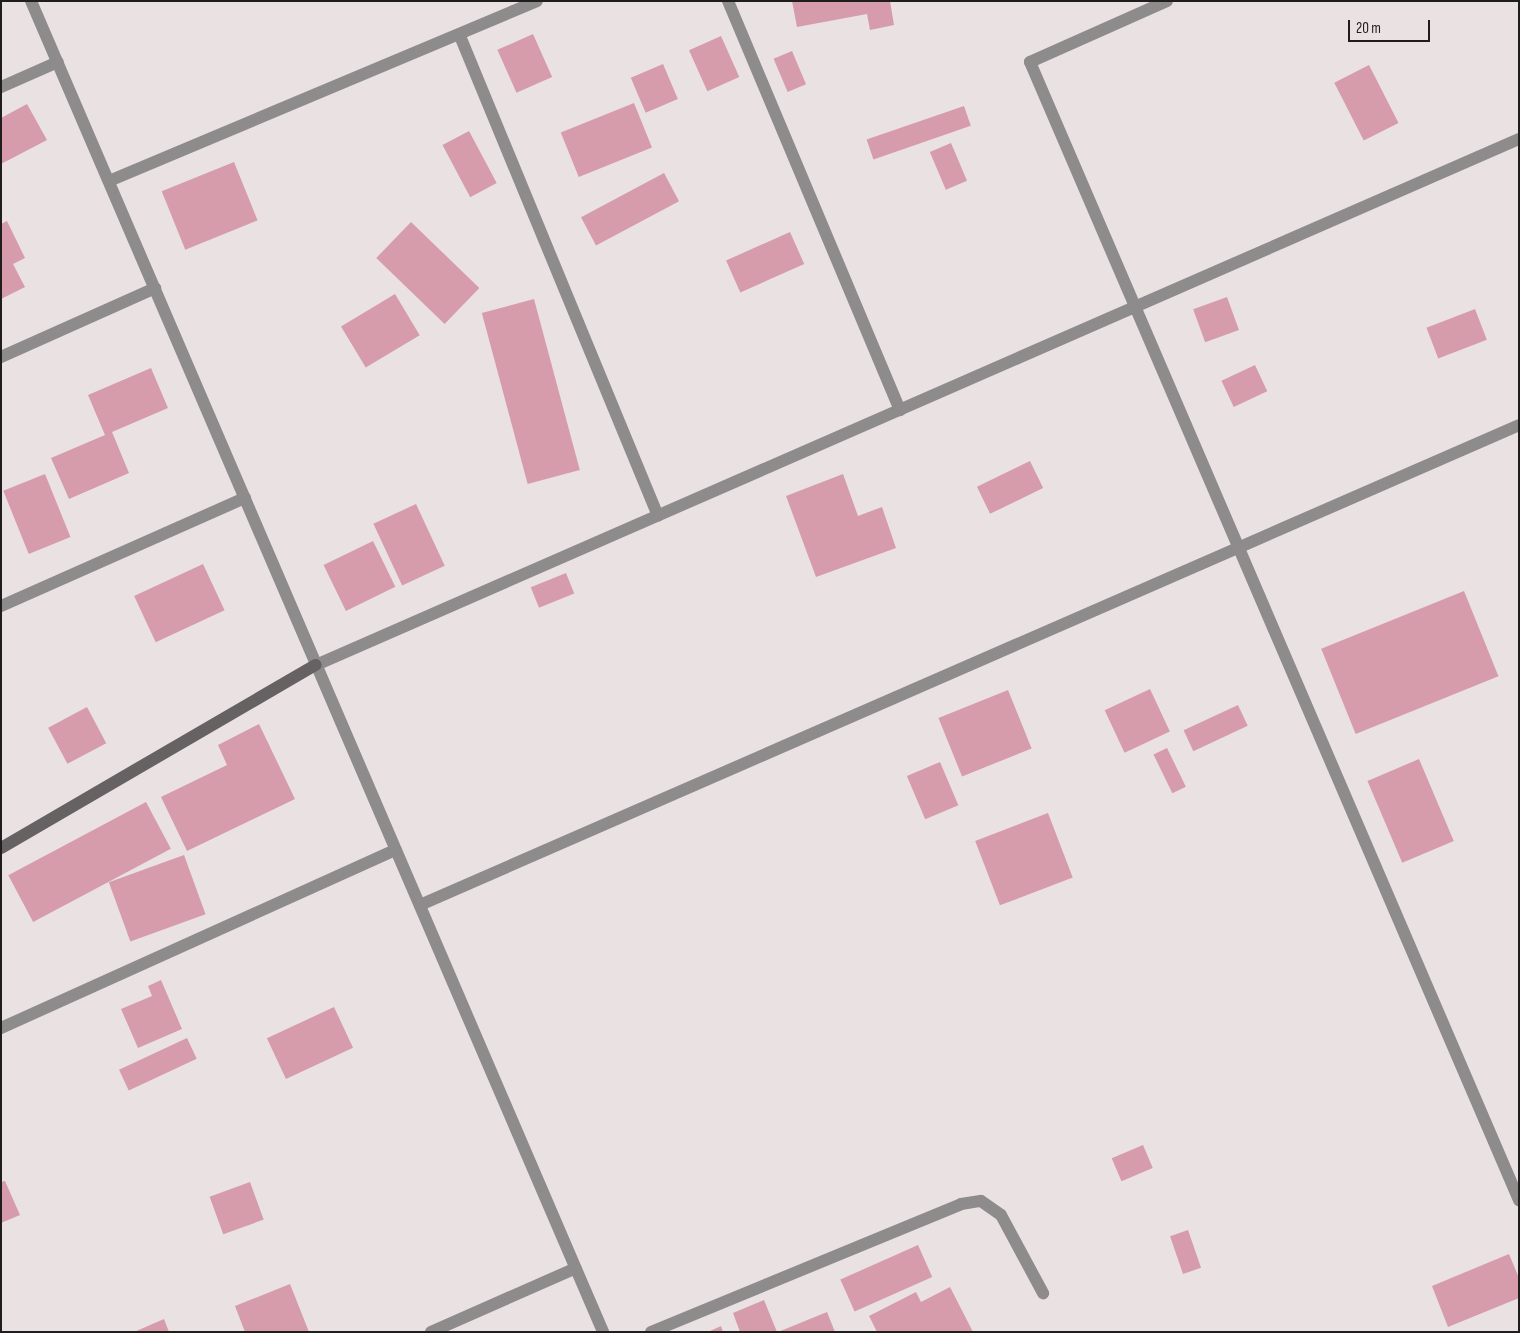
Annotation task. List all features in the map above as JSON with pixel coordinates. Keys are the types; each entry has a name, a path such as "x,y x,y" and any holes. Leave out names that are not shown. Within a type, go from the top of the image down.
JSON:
{"street":[{"path":"31,1 603,1332"},
{"path":"109,181 460,36 537,1"},
{"path":"728,1 900,410"},
{"path":"1167,1 1030,62 1132,308 1519,1200"},
{"path":"460,36 658,516"},
{"path":"1,87 58,62"},
{"path":"1,848 316,665 1519,139"},
{"path":"1,357 155,288"},
{"path":"420,905 1519,425"},
{"path":"1,606 245,498"},
{"path":"1,1028 396,850"},
{"path":"652,1332 961,1204 981,1201 1001,1215 1043,1293"},
{"path":"431,1332 576,1268"}],"building":[{"path":"792,1 890,1 894,25 870,30 867,14 797,27"},
{"path":"533,34 552,77 516,93 497,50"},
{"path":"721,36 739,77 707,91 689,50"},
{"path":"792,51 806,84 788,92 774,59"},
{"path":"663,64 678,99 646,113 631,78"},
{"path":"1369,65 1399,123 1364,141 1334,83"},
{"path":"634,103 652,148 579,177 561,133"},
{"path":"27,104 47,140 1,164 1,118"},
{"path":"964,106 971,126 873,159 867,140"},
{"path":"469,131 497,183 470,197 443,145"},
{"path":"951,143 967,181 946,190 930,152"},
{"path":"234,162 258,220 185,250 162,191"},
{"path":"664,173 679,201 596,245 581,217"},
{"path":"7,221 25,258 13,264 25,287 1,299 1,224"},
{"path":"411,222 479,288 445,324 376,258"},
{"path":"790,232 804,264 740,292 726,260"},
{"path":"395,294 420,335 366,368 341,326"},
{"path":"1227,297 1239,330 1205,342 1193,309"},
{"path":"534,299 580,470 528,484 482,313"},
{"path":"1475,309 1487,340 1438,358 1426,328"},
{"path":"1255,365 1267,391 1234,407 1221,381"},
{"path":"151,368 168,408 112,432 129,473 69,499 51,458 105,435 88,395"},
{"path":"1030,461 1043,488 990,514 977,487"},
{"path":"45,474 70,537 29,554 3,491"},
{"path":"843,474 858,516 882,507 896,548 816,577 786,496"},
{"path":"416,504 445,566 402,585 373,524"},
{"path":"373,541 395,587 346,611 324,565"},
{"path":"203,564 225,610 156,642 134,596"},
{"path":"566,573 574,593 539,608 531,587"},
{"path":"1464,591 1498,676 1356,734 1321,649"},
{"path":"1150,689 1170,732 1125,753 1105,710"},
{"path":"1008,690 1032,748 962,777 938,718"},
{"path":"1238,705 1248,726 1193,751 1184,730"},
{"path":"87,707 106,743 67,764 48,728"},
{"path":"259,724 295,799 187,851 161,797 227,765 218,745"},
{"path":"1167,748 1186,787 1172,793 1154,755"},
{"path":"1419,759 1454,841 1402,863 1367,781"},
{"path":"940,762 958,805 925,819 907,776"},
{"path":"146,802 171,849 33,922 8,875"},
{"path":"1048,813 1073,877 1000,905 975,841"},
{"path":"184,855 206,914 130,942 109,882"},
{"path":"161,980 182,1029 138,1048 121,1009 152,996 148,986"},
{"path":"334,1007 353,1048 286,1079 267,1038"},
{"path":"187,1038 197,1059 129,1091 119,1070"},
{"path":"1143,1145 1153,1168 1121,1181 1112,1158"},
{"path":"5,1181 20,1215 1,1223 1,1182"},
{"path":"250,1182 264,1220 223,1234 210,1197"},
{"path":"1188,1230 1201,1268 1183,1274 1170,1236"},
{"path":"918,1245 932,1277 855,1312 840,1280"},
{"path":"1509,1254 1519,1278 1519,1298 1448,1327 1432,1286"},
{"path":"290,1284 309,1332 245,1332 235,1306"},
{"path":"950,1287 973,1332 877,1332 869,1316 916,1292 921,1302"},
{"path":"764,1300 777,1332 740,1332 733,1313"},
{"path":"827,1312 835,1332 778,1332"},
{"path":"164,1319 169,1332 134,1332"},
{"path":"721,1326 723,1332 708,1332"}]}
